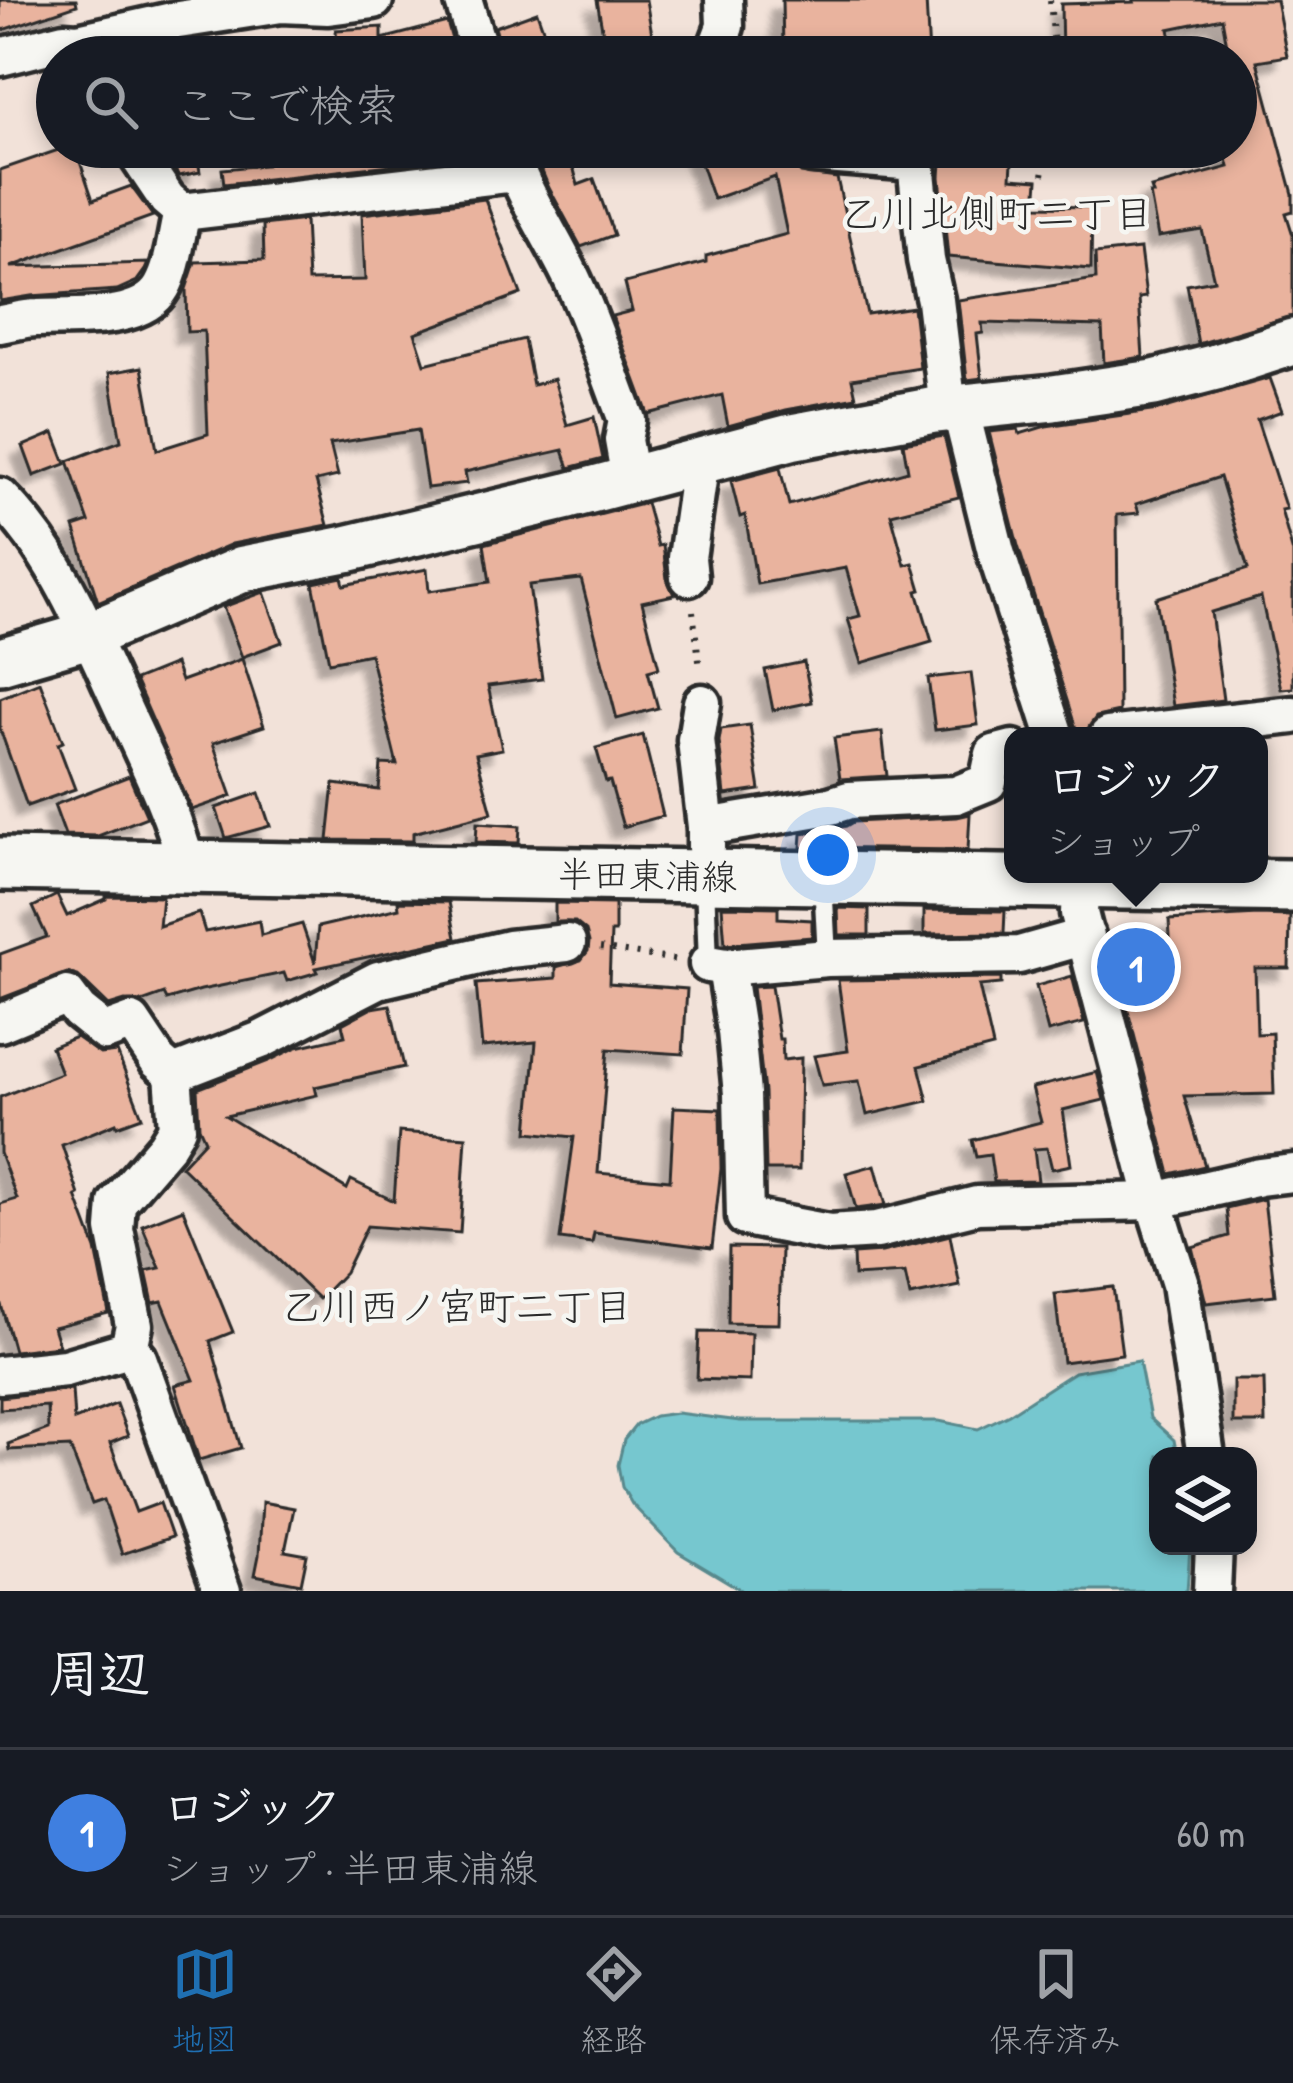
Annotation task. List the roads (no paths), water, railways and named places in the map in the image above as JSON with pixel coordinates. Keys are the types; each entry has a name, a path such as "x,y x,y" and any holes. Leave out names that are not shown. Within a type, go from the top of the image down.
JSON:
{"main road":[{"name":"半田東浦線","path":"0,864 188,866 706,852 823,880 1004,879"},
{"name":"半田東浦線","path":"1202,883 1293,886"}],"street":[{"path":"105,36 281,4 328,6 374,0"},
{"path":"721,36 724,0"},
{"path":"466,1 476,36"},
{"path":"0,57 36,53"},
{"path":"146,168 182,212 461,168"},
{"path":"516,168 576,287 627,420 623,440 630,479"},
{"path":"917,168 946,392 964,424 996,552 1052,727"},
{"path":"0,324 134,310 152,299 163,286 182,212"},
{"path":"0,661 89,635 243,569 346,549 791,437 1154,383 1293,343"},
{"path":"689,578 687,558 701,459"},
{"path":"0,497 53,566 89,635 176,822 188,866"},
{"path":"702,703 695,740 706,852 849,800 956,795 988,782 994,754 1004,751"},
{"path":"1187,727 1293,715"},
{"path":"1081,883 1079,913 1180,1284 1205,1447"},
{"path":"1086,936 1019,955 827,958 717,966 742,1094 745,1217 829,1233 877,1230 977,1204 1154,1201 1293,1173"},
{"path":"172,1074 261,1040 378,980 509,949 566,943"},
{"path":"0,1023 67,994 105,1032 132,1022 172,1074 176,1128 118,1203 115,1229 134,1324 129,1349"},
{"path":"0,1375 65,1368 129,1349"},
{"path":"129,1349 138,1358 222,1591"},
{"path":"1212,1591 1214,1555"}],"lane":[{"path":"706,852 717,966"},
{"path":"823,880 827,958"}],"water":[{"path":"1139,1361 1150,1418 1174,1440 1175,1447 1149,1447 1149,1555 1189,1555 1187,1591 743,1591 678,1552 622,1487 618,1465 624,1440 636,1425 655,1416 939,1421 978,1429 1074,1372"}],"place":[{"name":"ロジック","path":"1136,967"}],"district":[{"name":"乙川北側町二丁目","path":"997,213"},
{"name":"乙川西ノ宮町二丁目","path":"457,1306"}]}
